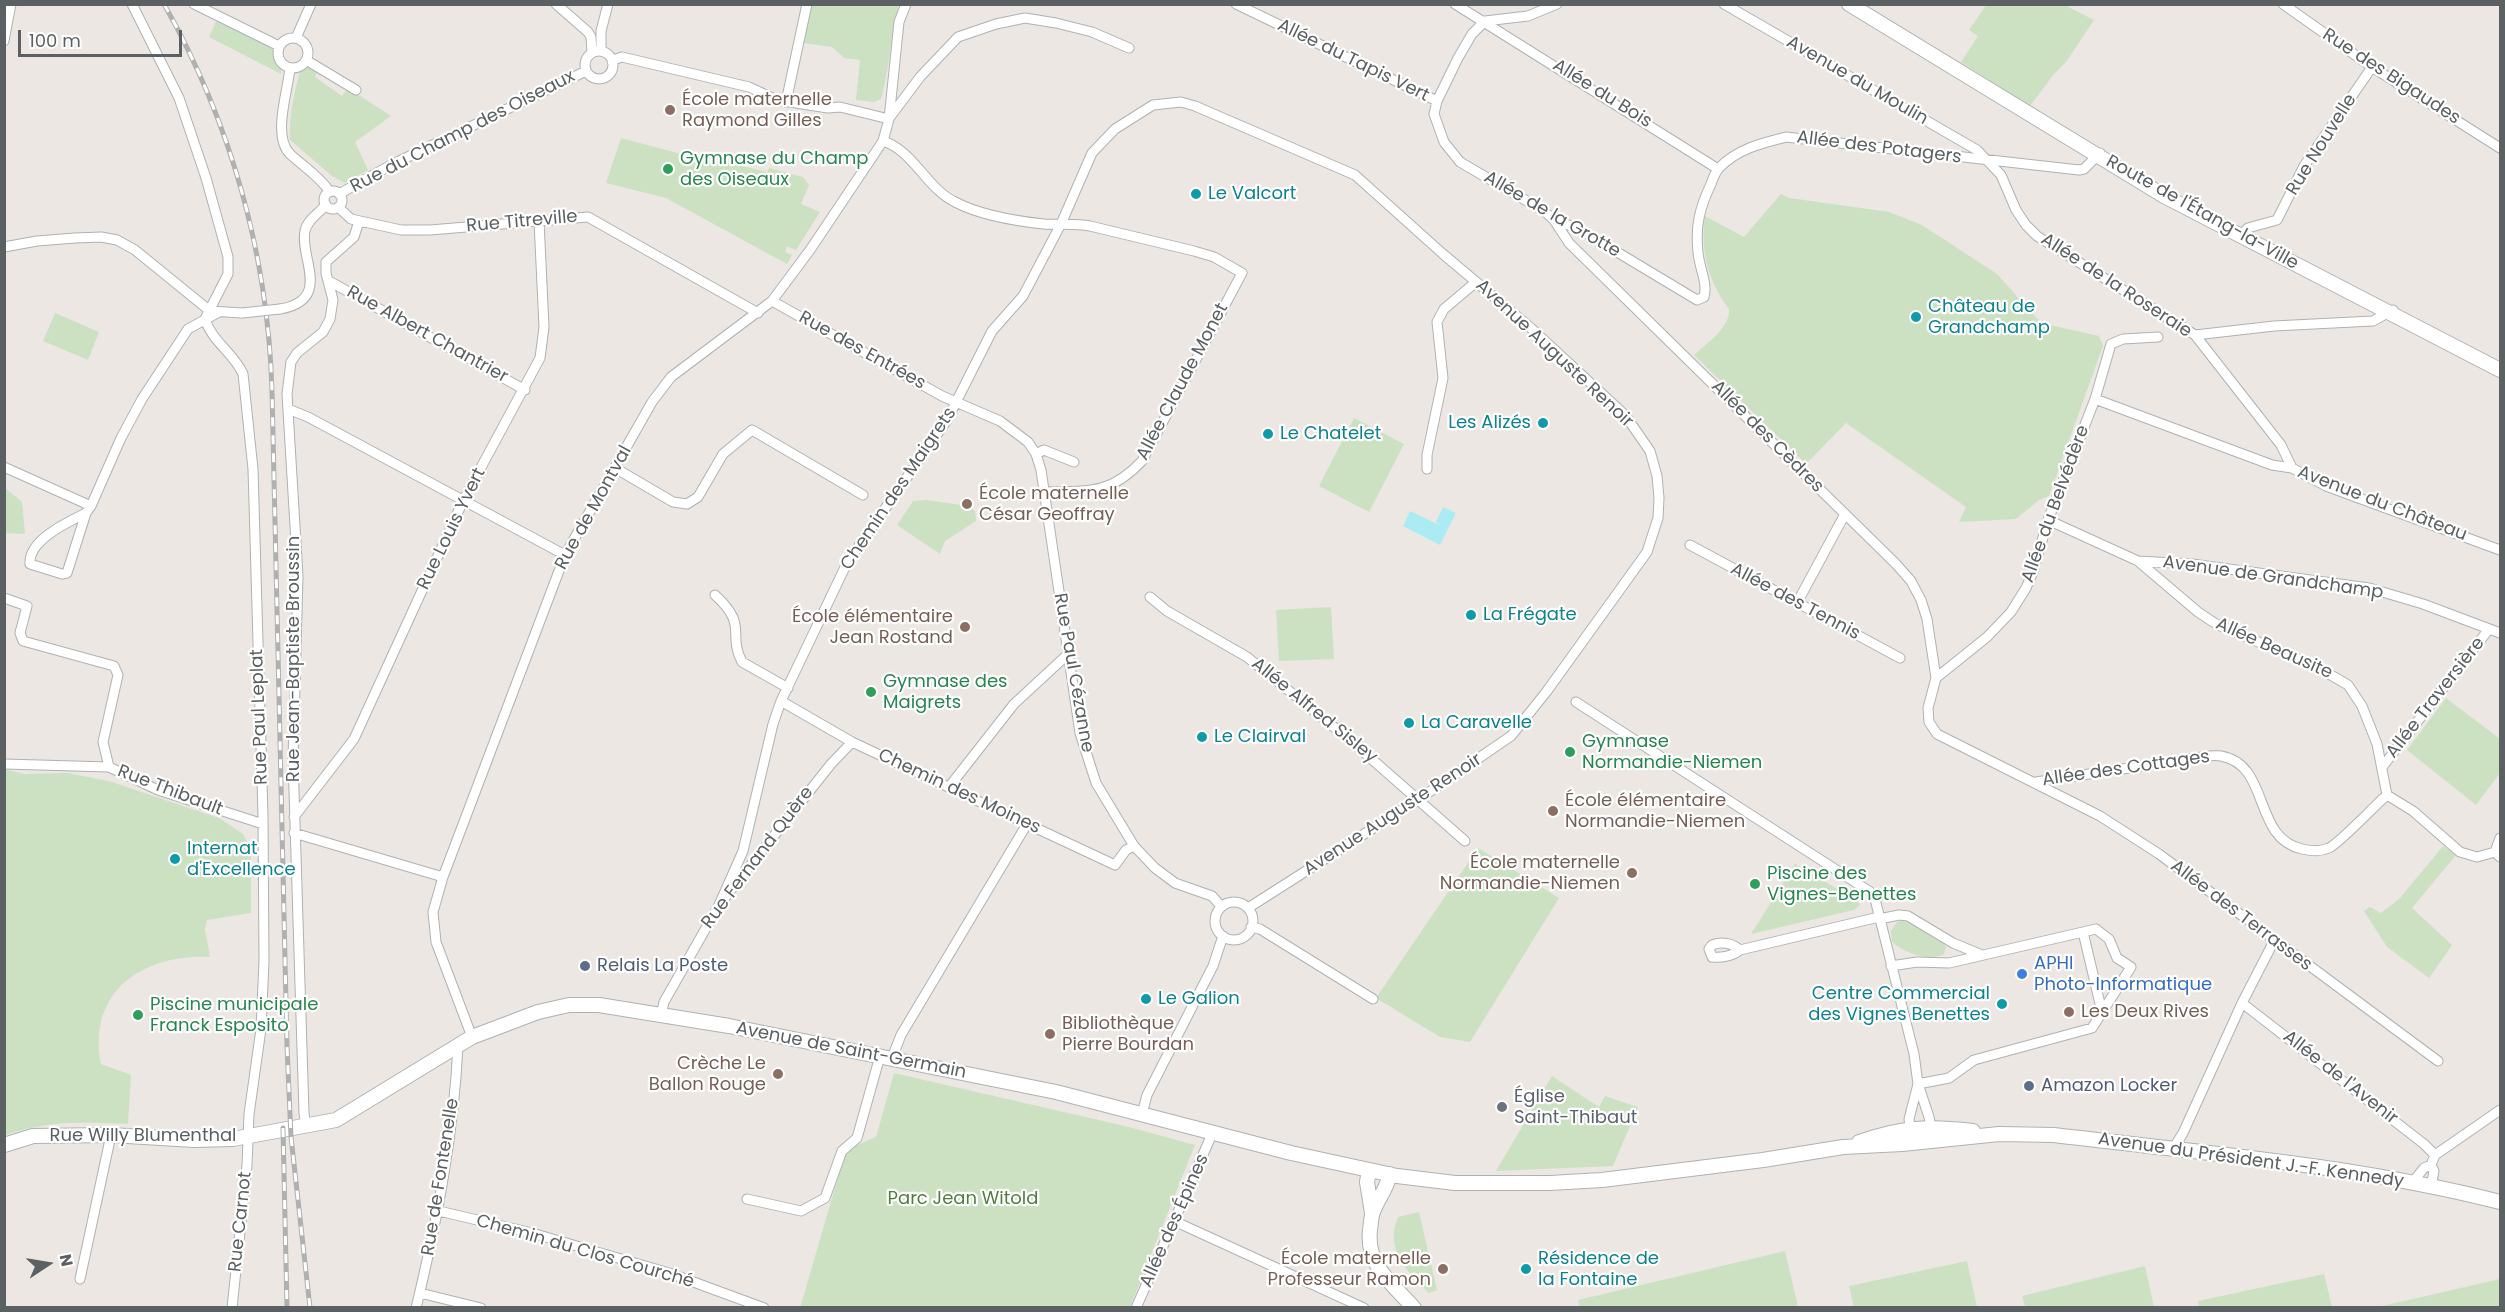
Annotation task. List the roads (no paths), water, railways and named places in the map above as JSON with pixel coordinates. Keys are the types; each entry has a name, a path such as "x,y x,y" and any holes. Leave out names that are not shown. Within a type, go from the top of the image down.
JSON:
{"main road":[{"name":"Route de l'Étang-la-Ville","path":"1849,4 2100,153"},
{"name":"Route de l'Étang-la-Ville","path":"1865,4 2164,196 2500,364"},
{"name":"Route de l'Étang-la-Ville","path":"2392,311 2500,370"},
{"name":"Avenue de Saint-Germain","path":"306,1127 336,1120 472,1037 538,1012 569,1005 599,1005 886,1057 1056,1092 1212,1134 1416,1179"},
{"name":"Rue Willy Blumenthal","path":"4,1145 33,1136 111,1135 194,1140 247,1137 306,1127"},
{"name":"Avenue du Président J.-F. Kennedy","path":"1843,1147 1886,1133 1909,1129 1931,1128 1999,1134 2054,1135 2330,1169 2416,1183 2500,1202"},
{"name":"Avenue du Président J.-F. Kennedy","path":"1416,1179 1479,1185 1602,1179 1753,1161 1843,1147 1999,1134"},
{"path":"1369,1170 1367,1182 1372,1213 1370,1248 1374,1262 1383,1276 1413,1308"},
{"path":"1372,1213 1387,1186 1390,1174"}],"street":[{"path":"4,41 11,4"},
{"path":"132,4 179,98 206,178 228,257 228,274 211,314"},
{"path":"194,4 279,46"},
{"path":"296,38 311,4"},
{"path":"556,4 588,32 596,51"},
{"path":"596,51 608,53 613,60 611,73 603,78 592,77 586,70 586,59 596,51 608,4"},
{"path":"786,102 807,4"},
{"path":"889,119 899,22 906,4"},
{"name":"Allée du Tapis Vert","path":"1236,4 1437,101"},
{"name":"Allée du Bois","path":"1455,4 1718,169"},
{"path":"1437,101 1472,34 1485,21 1528,16 1557,4"},
{"name":"Avenue du Moulin","path":"1724,4 1977,150 1988,160"},
{"name":"Rue des Bigaudes","path":"2283,4 2372,67 2500,146"},
{"path":"889,119 920,76 958,37 996,24 1025,18 1056,23 1092,32 1129,48"},
{"path":"296,38 306,46 306,60 300,66 290,68 279,59 279,46 286,39 296,38"},
{"path":"613,60 622,57 749,87 786,102 828,108 840,107 889,119"},
{"path":"306,60 356,90"},
{"name":"Rue Nouvelle","path":"2241,234 2248,228 2277,220 2304,166 2372,67"},
{"path":"290,68 281,126 282,141 288,152 319,177 341,202 333,209 326,206"},
{"name":"Rue du Champ des Oiseaux","path":"335,193 586,70"},
{"name":"Allée de la Grotte","path":"1437,101 1434,114 1438,129 1451,153 1460,162 1544,211 1554,220 1577,228 1697,300 1704,297 1707,288 1699,262 1696,235 1700,209 1718,169"},
{"name":"Avenue Auguste Renoir","path":"1061,224 1092,153 1102,140 1153,105 1181,102 1195,106 1355,175 1582,375 1633,425 1650,451 1657,476 1658,518 1647,552 1510,736 1419,799 1248,908"},
{"name":"Rue de Montval","path":"472,1037 436,942 433,912 443,877 565,555 652,402 671,377 772,301 810,250 883,141 889,119"},
{"name":"Allée des Potagers","path":"1718,169 1758,144 1786,137 2079,170 2084,169 2100,153"},
{"path":"883,141 890,143 908,157 940,193 955,202 996,216 1061,224"},
{"name":"Allée de la Roseraie","path":"1988,160 2001,175 2006,190 2026,225 2037,236 2195,334 2281,446 2292,468"},
{"path":"326,206 325,198 335,193"},
{"path":"88,509 57,526 39,544 30,558 30,564 62,574 67,573 88,509 137,406 188,329 211,314 280,309 296,303 308,289 311,275 304,238 305,229 310,220 326,206"},
{"name":"Rue Titreville","path":"338,207 346,216 359,221 384,228 410,230 588,217 758,313"},
{"name":"Rue Louis Yvert","path":"294,817 354,739 464,499 525,390 540,358 544,330 539,220"},
{"name":"Allée des Cèdres","path":"1554,220 1569,243 1896,564 1922,600 1936,678"},
{"name":"Rue Jean-Baptiste Broussin","path":"306,1127 292,759 298,576 288,409 291,362 297,353 323,332 330,319 333,300 325,267 326,262 354,237 359,221"},
{"name":"Allée Claude Monet","path":"1044,492 1093,490 1113,486 1129,475 1142,461 1242,273 1214,257 1194,251 1090,226 1061,224"},
{"name":"Chemin des Maigrets","path":"719,905 742,851 773,724 781,701 847,563 904,484 957,403 992,331 1023,296 1061,224"},
{"path":"4,247 75,238 101,237 117,240 135,250 211,314"},
{"name":"Rue Albert Chantrier","path":"328,281 525,390"},
{"path":"1427,469 1427,455 1443,378 1437,322 1444,309 1476,282"},
{"name":"Rue des Entrées","path":"772,301 957,403 1000,421 1016,432 1036,454"},
{"path":"2195,334 2274,326 2373,321 2392,311"},
{"name":"Rue Paul Leplat","path":"211,314 211,336 240,367 247,392 253,469 264,915 261,1029 247,1137"},
{"name":"Allée du Belvédère","path":"1936,678 1987,637 2011,612 2033,572 2048,520 2095,399 2111,344 2116,340 2158,337"},
{"name":"Avenue du Château","path":"2095,399 2272,465 2292,468 2326,486 2500,550"},
{"path":"288,409 308,417 464,499 565,555"},
{"path":"615,468 673,502 687,504 698,497 723,454 752,430 863,495"},
{"path":"1036,454 1044,450 1074,462"},
{"name":"Rue Paul Cézanne","path":"1036,454 1044,492 1067,655 1086,757 1107,805 1134,846 1155,868 1175,883 1212,896 1221,906"},
{"path":"4,468 88,509"},
{"path":"1797,603 1845,514"},
{"name":"Avenue de Grandchamp","path":"2048,520 2138,561 2192,564 2369,588 2423,604 2500,633"},
{"name":"Allée des Tennis","path":"1690,545 1900,658"},
{"name":"Allée Beausite","path":"2138,561 2198,612 2216,624 2317,667 2336,676 2348,686 2362,706 2377,744 2387,795"},
{"path":"715,595 734,616 739,656 742,662 788,688"},
{"name":"Allée Alfred Sisley","path":"1150,597 1167,611 1247,657 1419,799 1465,841"},
{"path":"4,598 27,606 20,633 23,641 118,669 103,742 109,768"},
{"name":"Allée Traversière","path":"2383,766 2489,629"},
{"path":"949,787 1014,704 1067,655"},
{"name":"Allée des Cottages","path":"1936,678 1928,708 1929,722 1937,734 2036,782 2221,756 2235,762 2247,772 2257,787 2272,829 2282,840 2298,848 2317,852 2331,847 2387,795"},
{"name":"Chemin des Moines","path":"781,701 852,742 1116,865 1126,850 1134,846"},
{"path":"1576,702 1869,891 1875,899 1914,1054 1918,1084 1931,1128 1927,1137 1920,1142 1914,1139 1909,1129 1918,1084"},
{"name":"Rue Fernand Quère","path":"661,1015 664,1002 719,905 831,764 852,742"},
{"name":"Rue Thibault","path":"4,764 109,768 158,790 263,824"},
{"name":"Allée des Terrasses","path":"2036,782 2100,816 2159,854 2438,1061"},
{"path":"2387,795 2413,811 2460,852 2477,857 2498,854 2500,838"},
{"path":"747,1199 801,1211 825,1198 842,1150 857,1138 886,1057 1027,824"},
{"path":"294,833 443,877"},
{"path":"1235,902 1248,908 1252,917 1251,927 1239,939 1228,939 1223,936 1215,922 1221,906 1235,902"},
{"path":"1740,950 1899,915 1908,916 1953,943 1982,955"},
{"path":"1251,927 1260,929 1373,999"},
{"path":"1891,966 1917,962 1949,963 2096,929 2109,939 2117,957 2131,967 2092,1028 2070,1036 1974,1060 1949,1078 1918,1084"},
{"path":"2083,932 2102,1008 2105,1011"},
{"path":"1142,1114 1147,1095 1213,966 1223,936"},
{"path":"2173,1149 2274,941"},
{"path":"1949,963 1956,951 1953,943"},
{"name":"Allée de l'Avenir","path":"2242,1003 2424,1144 2435,1155"},
{"name":"Rue de Fontenelle","path":"416,1308 439,1211 457,1078 458,1045"},
{"path":"2431,1187 2434,1171 2431,1166 2435,1155 2446,1150 2500,1110"},
{"name":"Allée des Épines","path":"1136,1308 1212,1134"},
{"path":"80,1279 111,1135"},
{"name":"Rue Carnot","path":"232,1308 247,1165 247,1137"},
{"path":"2416,1183 2416,1178 2424,1168 2431,1166"},
{"name":"Chemin du Clos Courché","path":"439,1211 532,1233 669,1273 764,1308"},
{"path":"1174,1221 1364,1308"},
{"path":"420,1293 481,1308"}],"water":[{"path":"1443,507 1456,513 1440,545 1403,526 1410,511 1442,526 1436,522"}],"railway":[{"path":"164,4 188,49 227,143 254,240 269,340 287,1046 291,1137 310,1308"},
{"path":"283,1128 287,1308"}],"place":[{"name":"École maternelle Raymond Gilles","path":"670,110"},
{"name":"Gymnase du Champ des Oiseaux","path":"668,169"},
{"name":"Le Valcort","path":"1196,194"},
{"name":"Château de Grandchamp","path":"1916,317"},
{"name":"Les Alizés","path":"1543,423"},
{"name":"Le Chatelet","path":"1268,434"},
{"name":"École maternelle César Geoffray","path":"967,504"},
{"name":"La Frégate","path":"1471,615"},
{"name":"École élémentaire Jean Rostand","path":"965,627"},
{"name":"Gymnase des Maigrets","path":"871,692"},
{"name":"La Caravelle","path":"1409,723"},
{"name":"Le Clairval","path":"1202,737"},
{"name":"Gymnase Normandie-Niemen","path":"1570,752"},
{"name":"École élémentaire Normandie-Niemen","path":"1553,811"},
{"name":"Internat d'Excellence","path":"175,859"},
{"name":"École maternelle Normandie-Niemen","path":"1632,873"},
{"name":"Piscine des Vignes-Benettes","path":"1755,884"},
{"name":"Relais La Poste","path":"585,966"},
{"name":"APHI Photo-Informatique","path":"2022,974"},
{"name":"Le Galion","path":"1146,999"},
{"name":"Centre Commercial des Vignes Benettes","path":"2002,1004"},
{"name":"Les Deux Rives","path":"2069,1012"},
{"name":"Piscine municipale Franck Esposito","path":"138,1015"},
{"name":"Bibliothèque Pierre Bourdan","path":"1050,1034"},
{"name":"Crèche Le Ballon Rouge","path":"778,1074"},
{"name":"Amazon Locker","path":"2029,1086"},
{"name":"Église Saint-Thibaut","path":"1502,1107"},
{"name":"École maternelle Professeur Ramon","path":"1443,1269"},
{"name":"Résidence de la Fontaine","path":"1526,1269"}],"park label":[{"name":"Parc Jean Witold","path":"963,1199"}]}
